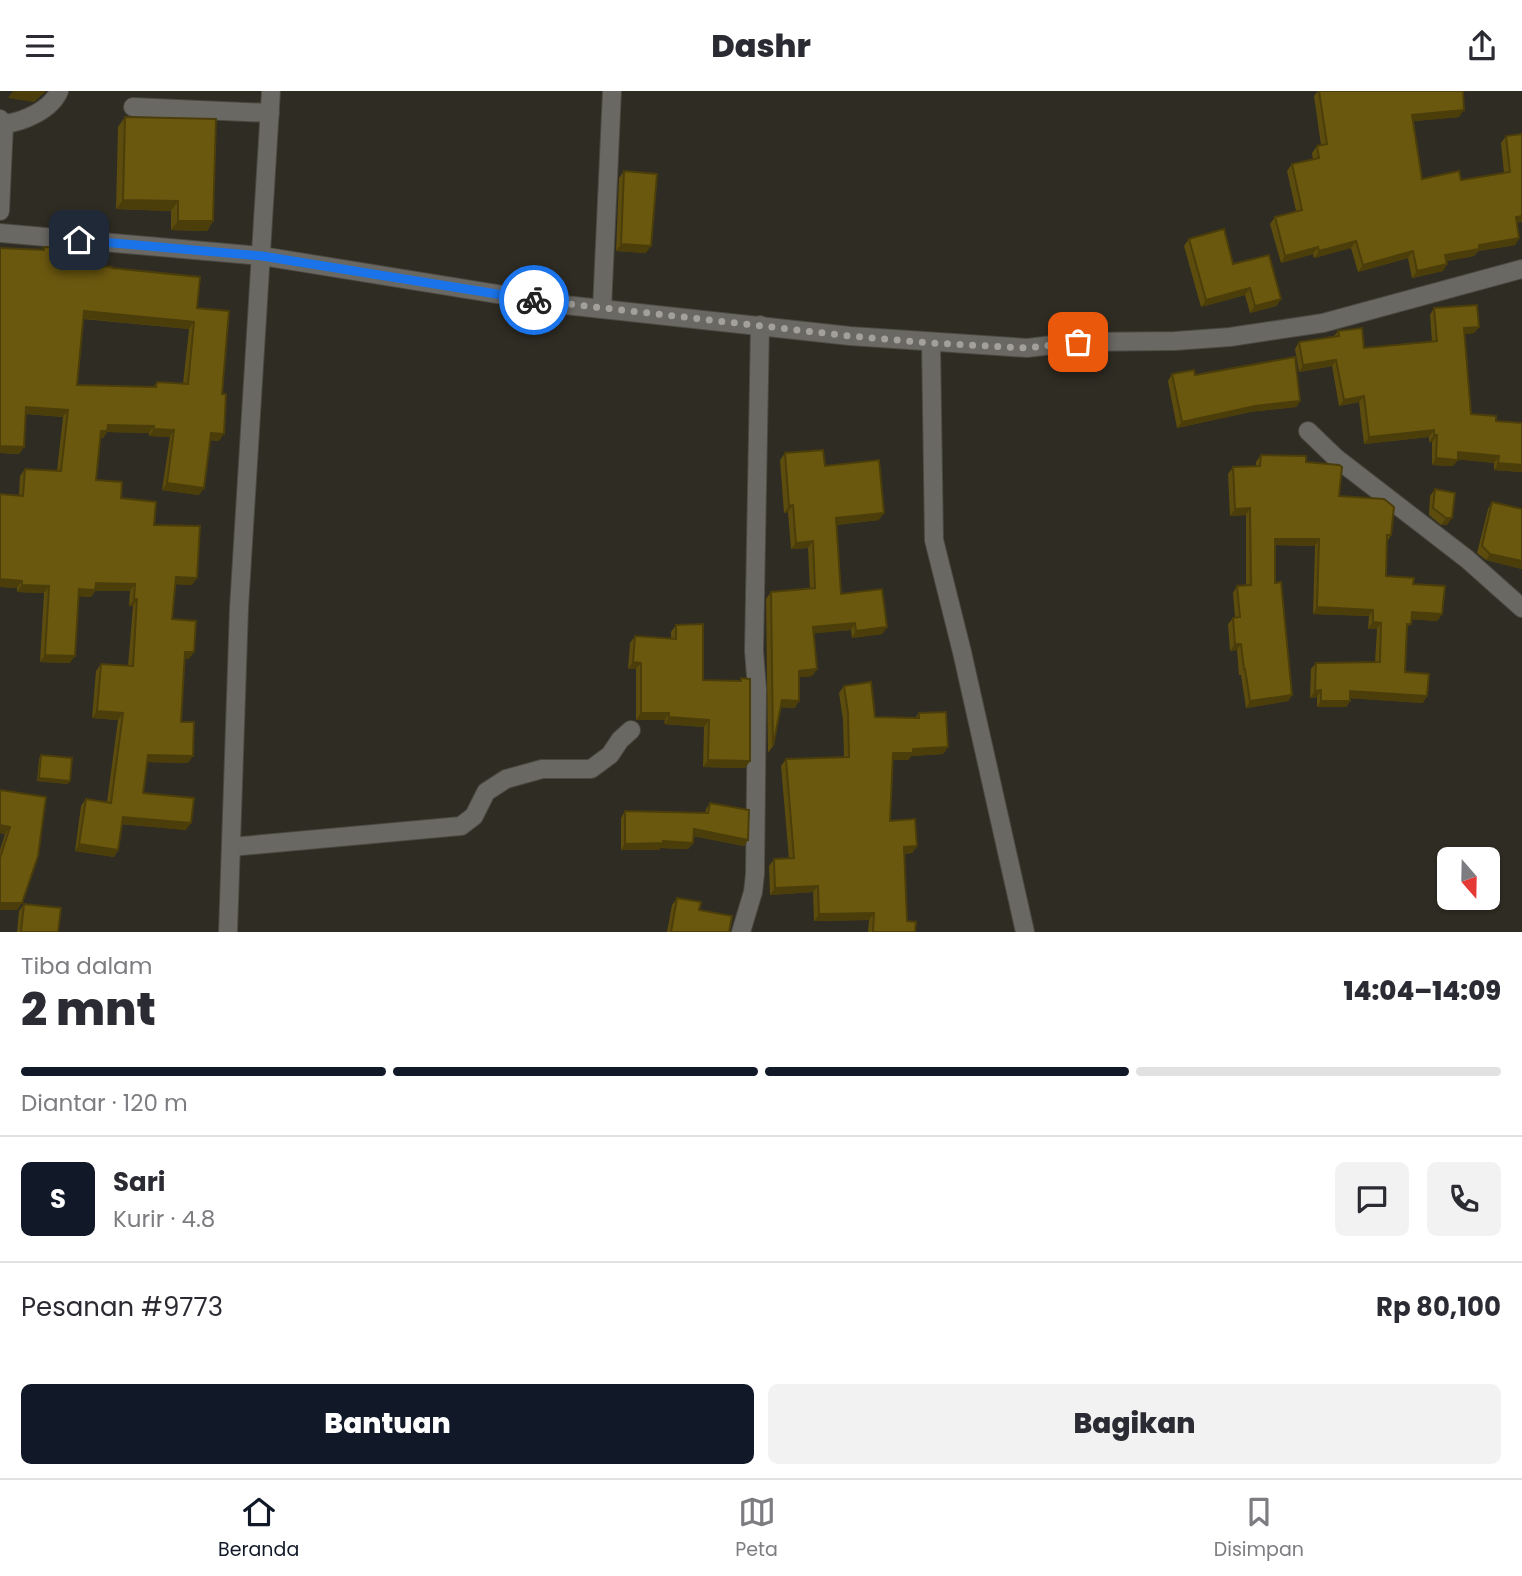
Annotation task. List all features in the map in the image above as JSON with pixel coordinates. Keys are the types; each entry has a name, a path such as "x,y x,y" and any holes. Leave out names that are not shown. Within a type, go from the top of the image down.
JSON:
{"street":[{"path":"0,211 2,122 14,123 43,109 55,99 59,91"},
{"path":"228,932 239,608 271,91"},
{"path":"602,309 612,91"},
{"path":"132,107 270,113"},
{"path":"0,233 262,256 602,309 850,336 1027,348 1078,342 1175,341 1230,337 1323,323 1522,269"},
{"path":"741,932 753,892 755,874 757,689 754,651 760,325"},
{"path":"931,343 934,540 1025,932"},
{"path":"1308,431 1336,458 1467,559 1515,602"},
{"path":"231,847 461,827 474,816 486,792 506,779 542,769 591,769 610,755 631,730"}],"building":[{"path":"1319,91 1463,91 1464,110 1412,115 1422,179 1459,171 1461,180 1510,172 1506,136 1522,134 1522,216 1516,217 1519,238 1479,245 1479,249 1445,255 1447,264 1417,271 1413,251 1363,265 1356,241 1319,251 1318,247 1285,256 1275,217 1302,210 1292,164 1319,158 1317,146 1327,144"},
{"path":"125,117 216,119 213,221 178,221 178,201 123,200"},
{"path":"624,171 657,174 651,246 621,244"},
{"path":"1224,229 1233,264 1269,255 1281,299 1255,306 1250,288 1206,300 1189,239"},
{"path":"44,247 78,248 78,265 200,277 197,308 229,311 222,394 226,394 224,434 211,433 204,488 167,483 174,430 154,429 154,426 108,425 107,431 101,431 96,480 122,482 121,498 156,502 154,525 200,526 197,578 176,577 172,619 196,621 194,652 185,652 181,722 194,722 193,756 148,755 143,793 194,798 191,823 123,817 118,850 79,844 86,799 111,803 123,713 97,711 101,664 133,666 137,599 134,599 135,584 96,583 95,590 79,589 75,656 45,655 49,586 22,585 22,581 0,579 0,494 23,496 25,469 61,471 68,410 26,407 24,447 0,446 0,248 44,250","holes":["84,311 194,322 188,384 157,382 156,387 77,385"]},
{"path":"1477,305 1479,327 1464,328 1471,414 1496,416 1496,421 1522,423 1522,465 1498,463 1499,456 1458,452 1458,460 1436,458 1437,435 1434,435 1434,430 1369,437 1364,396 1344,400 1336,360 1303,365 1299,342 1339,336 1338,331 1362,328 1364,348 1437,341 1434,308"},
{"path":"1295,357 1300,401 1255,406 1182,422 1172,374 1194,370 1195,375"},
{"path":"823,450 825,466 879,460 884,513 836,518 841,594 882,589 887,627 856,631 855,623 813,627 817,669 799,671 799,701 782,700 773,746 771,592 815,588 813,541 796,543 793,505 789,506 785,453"},
{"path":"1261,455 1306,456 1306,462 1339,465 1342,467 1339,496 1384,499 1394,507 1391,535 1387,535 1386,576 1414,578 1413,584 1445,586 1442,614 1412,612 1411,624 1407,624 1405,672 1429,674 1427,696 1350,691 1350,701 1321,701 1321,690 1315,691 1316,663 1380,662 1381,623 1373,622 1373,610 1317,607 1319,539 1275,539 1275,583 1281,582 1292,695 1250,701 1241,644 1235,644 1233,618 1240,617 1237,586 1251,585 1250,508 1235,509 1233,467 1260,466"},
{"path":"1435,489 1455,493 1452,518 1446,518 1433,508"},
{"path":"1492,502 1522,509 1522,561 1490,554 1482,546"},
{"path":"703,624 703,680 750,679 750,761 708,760 709,720 669,717 669,713 641,713 641,663 633,662 635,636 676,639 676,625"},
{"path":"871,682 875,717 919,718 919,713 946,712 948,747 913,749 913,753 893,753 890,821 915,819 917,846 904,847 907,921 916,922 915,932 873,932 874,913 819,914 818,886 775,888 774,859 794,858 786,759 849,757 844,686"},
{"path":"41,755 72,758 70,781 39,778"},
{"path":"0,790 46,797 38,856 22,903 0,903 0,858 10,827 0,825"},
{"path":"710,803 749,810 748,840 694,829 693,843 663,841 625,844 625,811 708,813"},
{"path":"677,898 701,902 699,910 732,916 729,932 671,932"},
{"path":"24,904 61,908 58,932 21,932"}],"way so far":[{"path":"534,300 931,343 1027,348 1078,342"}],"route":[{"path":"79,240 262,256 534,300"}]}
